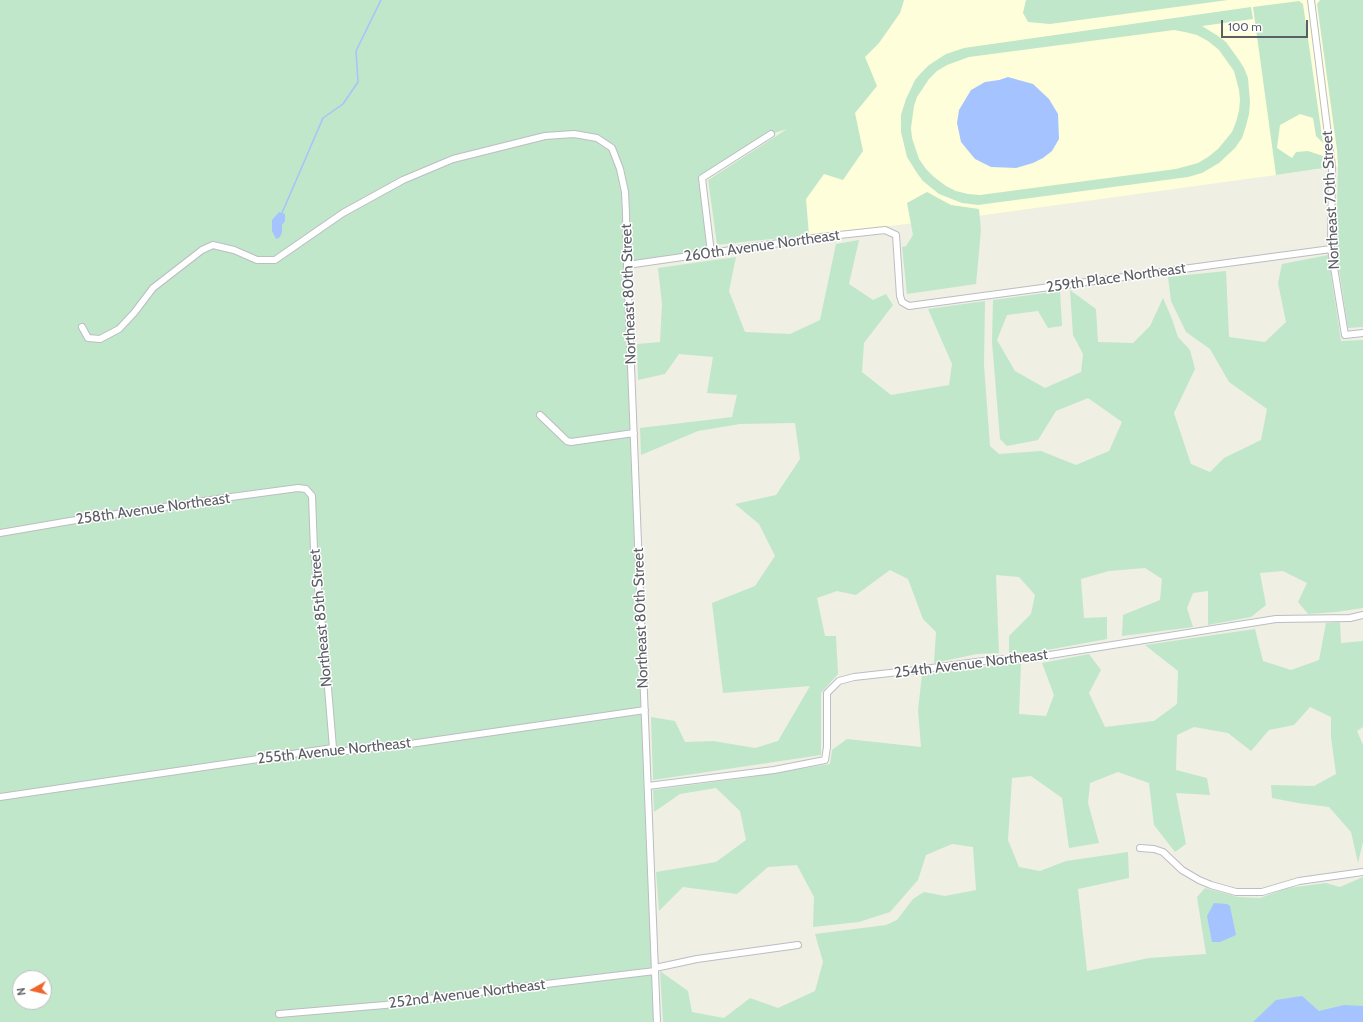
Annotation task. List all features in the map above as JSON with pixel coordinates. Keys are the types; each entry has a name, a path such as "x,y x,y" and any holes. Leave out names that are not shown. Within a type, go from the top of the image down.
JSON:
{"street":[{"name":"Northeast 70th Street","path":"1310,0 1332,166 1331,249 1345,335 1363,333"},
{"name":"Northeast 80th Street","path":"82,327 88,338 100,339 119,328 134,313 153,288 202,250 213,245 234,250 257,260 275,260 343,214 403,180 453,159 545,136 574,134 597,138 612,148 620,168 625,192 657,1022"},
{"path":"711,253 702,178 771,134"},
{"name":"260th Avenue Northeast","path":"627,265 821,237 885,230 896,235 900,296 902,302"},
{"name":"259th Place Northeast","path":"902,302 909,306 1331,249"},
{"path":"540,416 567,441 571,442 634,434"},
{"name":"258th Avenue Northeast","path":"0,533 223,498 298,488 306,489"},
{"name":"Northeast 85th Street","path":"306,489 312,496 314,550 333,748"},
{"name":"254th Avenue Northeast","path":"648,786 774,770 825,760 827,747 827,692 839,681 854,677 992,660 1031,658 1276,619 1350,618 1363,615"},
{"name":"255th Avenue Northeast","path":"0,797 333,748 338,752 410,744 645,710"},
{"path":"1140,848 1154,849 1163,852 1182,870 1199,880 1236,892 1262,892 1299,881 1363,872"},
{"name":"252nd Avenue Northeast","path":"279,1014 385,1005 655,970 697,960 798,945"}],"shaded area":[{"path":"0,0 904,0 900,13 879,43 865,57 877,86 855,113 863,151 843,180 824,174 806,199 809,235 717,245 708,180 787,129 771,134 702,178 711,253 627,266 657,1022 0,1022"},
{"path":"904,0 1363,0 1363,163 970,217 717,245 708,180 789,128 900,13"},
{"path":"1026,0 1228,0 1050,24 1028,22 1023,13"},
{"path":"1320,0 1363,0 1363,327 1348,328 1336,250 1337,150 1317,4"},
{"path":"1299,1 1303,4 1323,143 1316,136 1313,118 1300,114 1280,125 1277,148 1292,158 1296,152 1308,151 1323,156 1324,168 1276,175 1253,7"},
{"path":"1251,7 1253,19 1202,26 1226,42 1244,68 1248,78 1250,102 1246,126 1242,138 1235,148 1219,163 1202,173 1188,177 978,205 962,203 939,194 923,181 917,173 907,157 901,132 901,115 906,99 915,80 921,73 929,65 946,54 964,48","holes":["1174,30 1197,35 1208,41 1219,50 1234,71 1240,100 1239,111 1232,132 1218,149 1198,163 1176,169 980,195 956,191 946,186 934,177 919,159 912,138 911,128 914,106 917,97 929,79 937,71 947,65 969,57"]},
{"path":"927,192 951,205 979,209 981,230 976,284 907,294 902,247 906,246 913,235 907,203"},
{"path":"859,240 849,284 873,300 886,294 893,305 864,343 862,372 891,395 949,385 952,364 928,309 985,301 984,365 990,446 999,454 1041,451 1076,465 1109,451 1122,422 1088,398 1056,411 1038,440 1007,446 1000,439 992,342 993,300 1060,291 1062,326 1048,328 1038,311 1007,315 997,340 1015,371 1045,388 1081,372 1083,354 1073,335 1070,290 1096,309 1098,342 1133,343 1150,326 1163,298 1178,337 1190,350 1195,369 1174,413 1191,464 1210,472 1224,458 1261,440 1267,409 1229,382 1210,349 1186,332 1171,301 1168,277 1226,271 1229,337 1265,342 1286,322 1278,283 1282,264 1328,255 1341,341 1363,340 1363,608 1308,614 1298,602 1307,583 1283,571 1260,573 1266,605 1251,617 1208,625 1208,591 1193,593 1187,608 1193,627 1122,636 1123,615 1160,600 1162,579 1145,568 1109,571 1081,579 1084,618 1107,617 1107,639 1036,652 1009,653 1009,636 1031,614 1035,595 1019,577 996,575 999,653 977,654 934,663 936,632 923,619 908,579 890,570 856,595 837,591 817,598 825,636 836,636 838,674 821,693 821,755 653,780 651,717 675,721 685,742 713,741 755,748 778,741 810,686 723,693 712,603 755,586 775,556 759,524 735,504 776,495 800,459 795,423 740,424 698,431 641,455 640,428 732,417 737,395 707,393 713,357 679,354 665,374 638,380 637,344 660,342 662,304 658,268 736,257 729,291 745,332 790,334 820,320 836,244"},
{"path":"1340,622 1341,643 1363,641 1363,727 1357,731 1363,745 1363,842 1358,863 1351,832 1329,807 1272,798 1271,785 1314,786 1336,774 1331,737 1331,717 1310,707 1294,725 1269,730 1251,751 1228,733 1194,727 1177,735 1176,770 1207,778 1210,795 1176,793 1186,844 1175,852 1154,825 1149,783 1118,772 1090,783 1088,803 1099,843 1069,848 1062,798 1031,776 1012,778 1008,840 1019,867 1040,871 1066,861 1128,852 1129,878 1078,889 1087,971 1149,958 1206,954 1197,897 1205,888 1238,897 1260,898 1288,888 1326,883 1340,887 1363,877 1363,1022 663,1022 660,971 688,991 692,1012 724,1018 750,998 778,1008 815,991 823,962 815,934 886,925 897,920 913,899 924,892 945,896 976,890 973,847 952,844 926,855 918,880 890,912 859,922 813,927 814,897 797,865 768,867 737,894 683,887 659,911 656,872 716,862 746,840 740,811 716,788 680,794 654,812 653,790 744,778 830,764 832,750 847,739 921,747 918,710 922,675 971,668 1021,663 1019,714 1046,716 1054,695 1042,663 1089,654 1101,670 1089,693 1105,727 1154,721 1177,704 1178,671 1145,645 1255,629 1263,661 1291,670 1319,660 1326,623"}],"water":[{"path":"1008,77 1033,84 1049,99 1058,114 1059,139 1052,151 1033,163 1016,168 991,167 975,159 961,142 957,123 959,110 971,90 985,82"},
{"path":"279,212 285,214 285,221 282,225 280,237 276,239 272,231 272,220"},
{"path":"1214,903 1227,904 1230,906 1236,935 1220,942 1212,942 1207,916"},
{"path":"1302,996 1319,1011 1344,1005 1363,1006 1363,1022 1253,1022 1276,1000"}],"waterway":[{"path":"282,213 323,118 343,104 358,82 356,51 381,0"}]}
